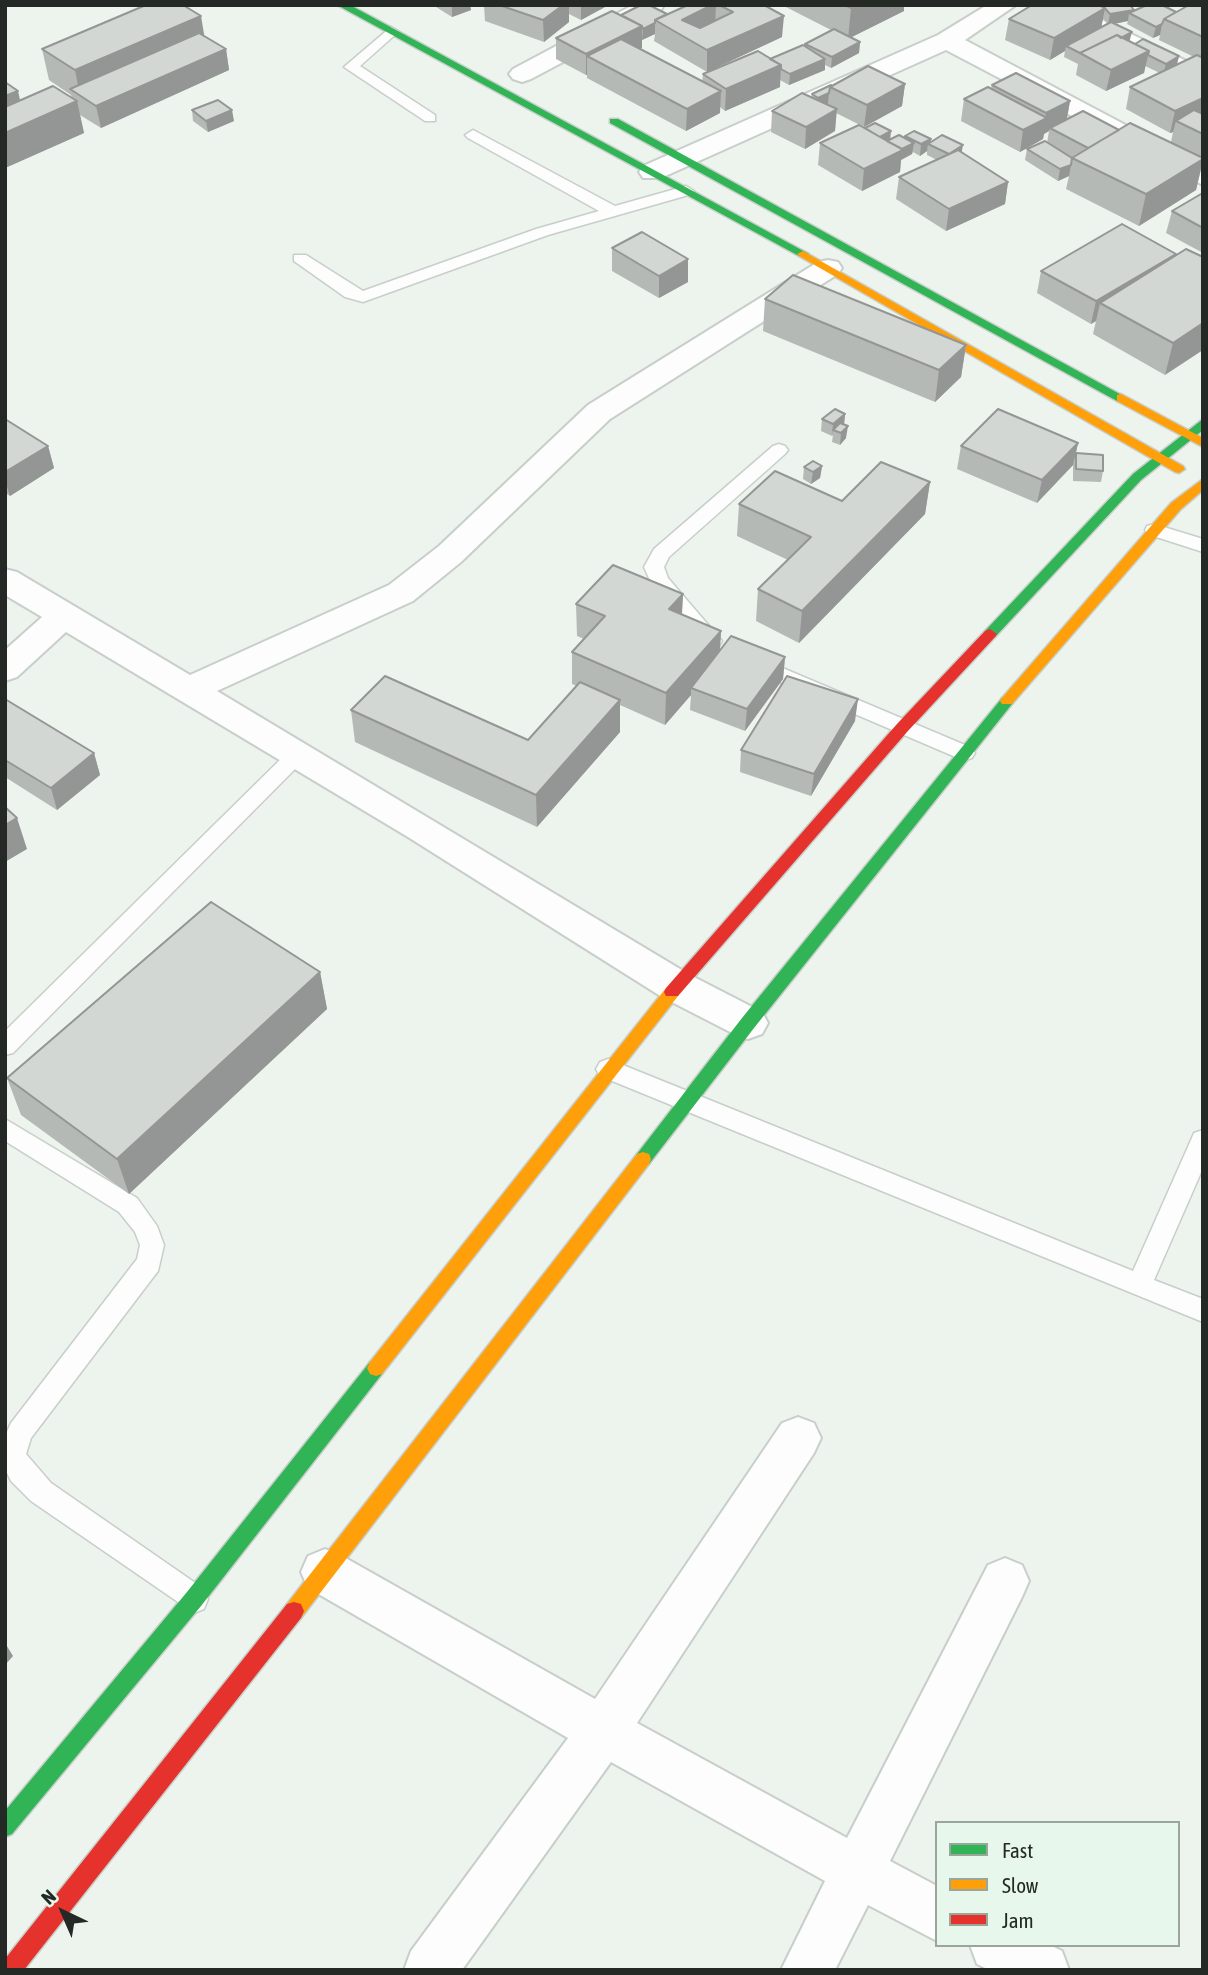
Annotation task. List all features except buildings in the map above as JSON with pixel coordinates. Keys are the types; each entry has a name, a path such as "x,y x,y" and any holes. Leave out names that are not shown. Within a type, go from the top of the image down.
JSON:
{"main road":[{"path":"10,1970 325,1572 748,1023 1034,667 1154,530 1203,482 828,268 342,5"},
{"path":"596,112 1203,443"},
{"path":"5,1827 194,1599 608,1069 676,986 902,728 1157,458 1185,434 1203,423"}],"street":[{"path":"523,74 652,5"},
{"path":"652,172 947,40 1004,5"},
{"path":"1076,13 1203,79"},
{"path":"947,40 1203,177"},
{"path":"188,690 401,593 450,554 599,412 828,268"},
{"path":"5,580 421,828 676,986 748,1023"},
{"path":"5,670 63,616"},
{"path":"430,1970 603,1731 798,1438"},
{"path":"325,1572 856,1873 935,1914"},
{"path":"807,1970 1005,1581"},
{"path":"1000,1947 1043,1970"}],"lane":[{"path":"391,31 351,67 430,118"},
{"path":"473,135 610,210"},
{"path":"300,258 351,293 363,297 610,210 686,191"},
{"path":"779,450 661,553 654,567 659,580 701,629 732,653 965,753"},
{"path":"1154,530 1203,546"},
{"path":"5,1046 297,755"},
{"path":"608,1069 688,1104 1203,1311"},
{"path":"5,1129 128,1205 145,1226 152,1245 149,1263 20,1432 12,1455 21,1472 41,1492 194,1599"},
{"path":"1139,1286 1203,1140"}],"traffic: fast":[{"path":"342,5 803,254"},
{"path":"614,121 1121,398"},
{"path":"990,634 1137,477 1203,423"},
{"path":"643,1159 748,1023 1007,701"},
{"path":"5,1827 194,1599 376,1368"}],"traffic: slow":[{"path":"803,254 1179,469"},
{"path":"1121,398 1203,443"},
{"path":"1007,701 1176,506 1203,483"},
{"path":"376,1368 672,992"},
{"path":"294,1611 643,1159"}],"traffic: jam":[{"path":"672,992 902,728 990,634"},
{"path":"10,1970 294,1611"}]}
